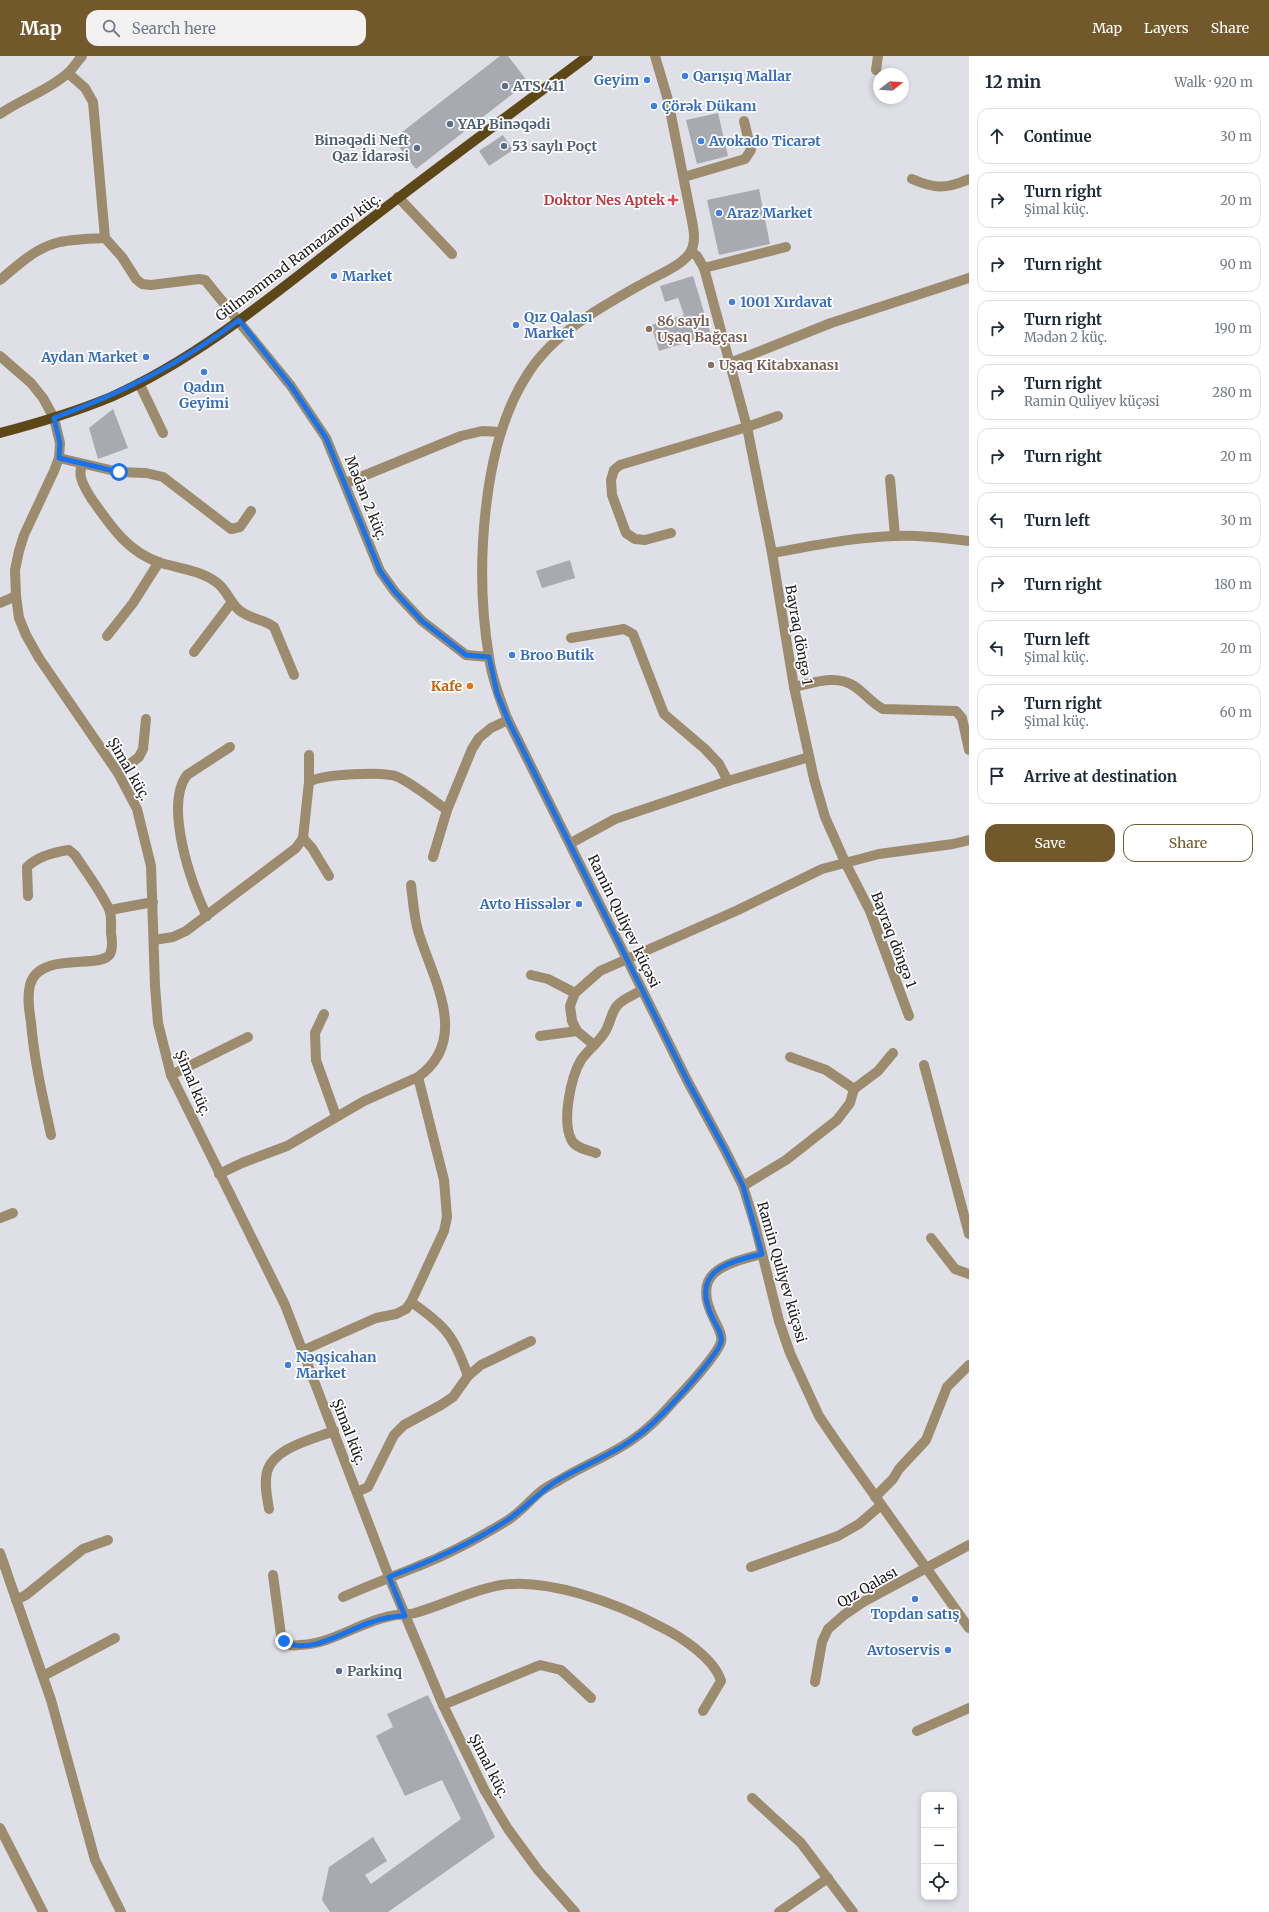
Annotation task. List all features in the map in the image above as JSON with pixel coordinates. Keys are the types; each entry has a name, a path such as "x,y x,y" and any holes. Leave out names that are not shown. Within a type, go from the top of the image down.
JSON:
{"main road":[{"name":"Gülməmməd Ramazanov küç.","path":"0,433 54,418 111,396 139,383 190,354 239,320 398,198 588,56"}],"street":[{"path":"0,114 25,98 54,83 68,73 82,56"},
{"path":"656,56 668,100 694,232 691,251"},
{"path":"876,68 878,56"},
{"path":"0,280 40,249 56,243 105,238 92,102 85,88 68,73"},
{"path":"684,177 745,159 751,150 744,121"},
{"path":"912,180 930,187 943,186 969,179"},
{"path":"398,198 452,254"},
{"name":"Mədən 2 küç.","path":"105,238 122,257 136,279 142,284 151,285 198,279 205,280 239,320 291,386 326,438 346,483 380,571 395,592 422,621 466,655 489,657"},
{"path":"704,268 786,247"},
{"name":"Bayraq döngə 1","path":"691,251 697,256 704,268 747,427 772,553 794,687 809,757 826,817 845,862 870,911 909,1016"},
{"name":"Ramin Quliyev küçəsi","path":"691,251 678,264 611,302 570,329 551,347 528,374 517,394 501,432 489,488 483,548 484,608 489,657 497,693 508,720 571,843 688,1082 743,1186 779,1321 790,1353 819,1416 969,1628"},
{"path":"730,363 831,323 969,278"},
{"name":"Şimal küç.","path":"0,356 31,383 43,398 54,418 60,443 59,458 24,535 15,570 19,618 26,635 39,658 118,773 137,809 146,840 151,866 155,986 158,1023 171,1074 219,1174 272,1277 304,1350 389,1577 443,1705 485,1792 508,1829 538,1870 575,1912"},
{"path":"139,383 163,432"},
{"path":"671,533 645,540 635,539 626,533 612,495 611,480 614,470 620,465 747,427 778,416"},
{"path":"346,483 461,436 482,431 501,432"},
{"path":"59,458 119,472 146,473 163,477 232,529 240,527 251,511"},
{"path":"83,464 81,469 81,477 86,490 108,522 133,550 160,562 216,581 222,586 239,610 251,618 268,623 274,627 294,675"},
{"path":"890,479 895,536"},
{"path":"772,553 814,545 895,536 924,536 969,541"},
{"path":"107,636 133,603 160,562"},
{"path":"0,604 16,596"},
{"path":"194,652 232,602"},
{"path":"571,638 624,629 632,634 664,714 705,749 719,764 728,781"},
{"path":"794,687 826,680 842,680 854,686 874,705 883,708 956,711 962,718 969,750"},
{"path":"118,773 139,757 143,749 146,719"},
{"path":"433,857 447,810 472,749 479,738 491,728 508,720"},
{"path":"207,916 197,897 186,860 178,807 179,792 182,781 187,775 230,747"},
{"path":"154,940 173,937 186,931 296,848 303,838 310,782 309,755"},
{"path":"571,843 615,820 728,781 809,757"},
{"path":"310,782 316,778 327,776 385,774 398,777 447,810"},
{"path":"303,838 312,848 329,876"},
{"path":"594,1045 577,1031 572,1021 570,1006 575,993 600,971 626,958 716,920 822,869 879,854 953,844 969,840"},
{"path":"28,896 28,867 32,862 69,850 75,855 110,910 112,942 110,954 104,960 63,962 51,966 41,971 33,978 30,985 28,1000 33,1044 51,1135"},
{"path":"219,1174 242,1163 287,1146 364,1101 418,1077 425,1072 445,1043 446,1029 444,1007 418,932 411,885"},
{"path":"110,910 153,902"},
{"path":"531,975 548,979 575,993"},
{"path":"596,1153 579,1147 572,1142 568,1120 568,1099 574,1077 581,1060 605,1032 616,1007 620,1002 642,990"},
{"path":"324,1014 315,1034 316,1060 336,1116"},
{"path":"540,1036 577,1031"},
{"path":"171,1074 248,1037"},
{"path":"743,1186 786,1160 837,1120 850,1103 854,1089 878,1071 893,1053"},
{"path":"790,1057 826,1070 854,1089"},
{"path":"924,1065 969,1234"},
{"path":"304,1350 376,1318 396,1314 406,1309 411,1302 444,1230 447,1217 444,1180 418,1077"},
{"path":"0,1218 13,1213"},
{"path":"931,1238 955,1269 969,1274"},
{"path":"343,1597 451,1551 506,1521 524,1508 539,1493 632,1440 649,1427 673,1403 696,1376 722,1341 720,1332 705,1299 706,1287 711,1276 721,1267 738,1260 762,1254"},
{"path":"411,1302 434,1318 448,1331 459,1351 468,1376"},
{"path":"357,1492 368,1486 372,1481 391,1442 404,1425 441,1405 452,1397 468,1376 481,1365 493,1358 531,1342"},
{"path":"875,1496 893,1479 899,1469 926,1440 947,1387 969,1365"},
{"path":"269,1509 266,1486 267,1472 275,1456 284,1450 334,1431"},
{"path":"751,1567 838,1536 859,1524 881,1505"},
{"path":"16,1600 26,1595 83,1549 108,1540"},
{"name":"Qız Qalası","path":"815,1682 822,1642 828,1629 862,1602 927,1569 969,1545"},
{"path":"0,1553 51,1700 95,1860 121,1912"},
{"path":"273,1575 281,1634 284,1641 290,1646 321,1642 370,1622 391,1616 405,1616 473,1592 500,1585 524,1583 544,1585 595,1599 648,1619 673,1633 703,1656 719,1675 721,1681 703,1711"},
{"path":"43,1676 115,1638"},
{"path":"443,1705 540,1665 561,1670 591,1698"},
{"path":"917,1731 969,1708"},
{"path":"752,1798 801,1844 853,1912"},
{"path":"0,1828 43,1912"},
{"path":"779,1912 828,1878"}],"building":[{"path":"500,56 508,56 528,82 416,169 393,139"},
{"path":"718,113 728,156 697,164 686,120"},
{"path":"503,135 513,150 489,166 479,151"},
{"path":"759,189 770,244 719,255 707,200"},
{"path":"693,276 711,335 659,351 651,325 684,315 678,298 665,302 660,286"},
{"path":"113,409 128,448 98,459 89,428"},
{"path":"570,560 575,578 542,588 536,571"},
{"path":"428,1695 495,1837 388,1912 330,1912 322,1900 329,1867 373,1837 387,1861 365,1875 371,1884 461,1819 442,1780 405,1796 376,1736 393,1727 387,1714"}],"place":[{"name":"Qarışıq Mallar","path":"685,76"},
{"name":"Geyim","path":"647,80"},
{"name":"ATS 411","path":"505,86"},
{"name":"Çörək Dükanı","path":"654,106"},
{"name":"YAP Binəqədi","path":"450,124"},
{"name":"Avokado Ticarət","path":"701,141"},
{"name":"53 saylı Poçt","path":"504,146"},
{"name":"Binəqədi Neft Qaz İdarəsi","path":"417,148"},
{"name":"Doktor Nes Aptek","path":"673,200"},
{"name":"Araz Market","path":"719,213"},
{"name":"Market","path":"334,276"},
{"name":"1001 Xırdavat","path":"732,302"},
{"name":"Qız Qalası Market","path":"516,325"},
{"name":"86 saylı Uşaq Bağçası","path":"649,329"},
{"name":"Aydan Market","path":"146,357"},
{"name":"Uşaq Kitabxanası","path":"711,365"},
{"name":"Qadın Geyimi","path":"204,372"},
{"name":"Broo Butik","path":"512,655"},
{"name":"Kafe","path":"470,686"},
{"name":"Avto Hissələr","path":"579,904"},
{"name":"Nəqşicahan Market","path":"288,1365"},
{"name":"Topdan satış","path":"915,1599"},
{"name":"Avtoservis","path":"948,1650"},
{"name":"Parkinq","path":"339,1671"}],"route":[{"path":"119,472 59,458 60,443 54,418 83,408 139,383 214,339 239,320 291,386 326,438 346,483 380,571 395,592 422,621 466,655 489,657 497,693 508,720 571,843 626,958 699,1104 743,1186 762,1254 738,1260 721,1267 711,1276 706,1287 705,1299 720,1332 722,1341 696,1376 673,1403 649,1427 632,1440 559,1480 539,1493 524,1508 506,1521 451,1551 417,1567 389,1577 405,1616 391,1616 370,1622 339,1636 307,1645 290,1646 284,1641"}]}
